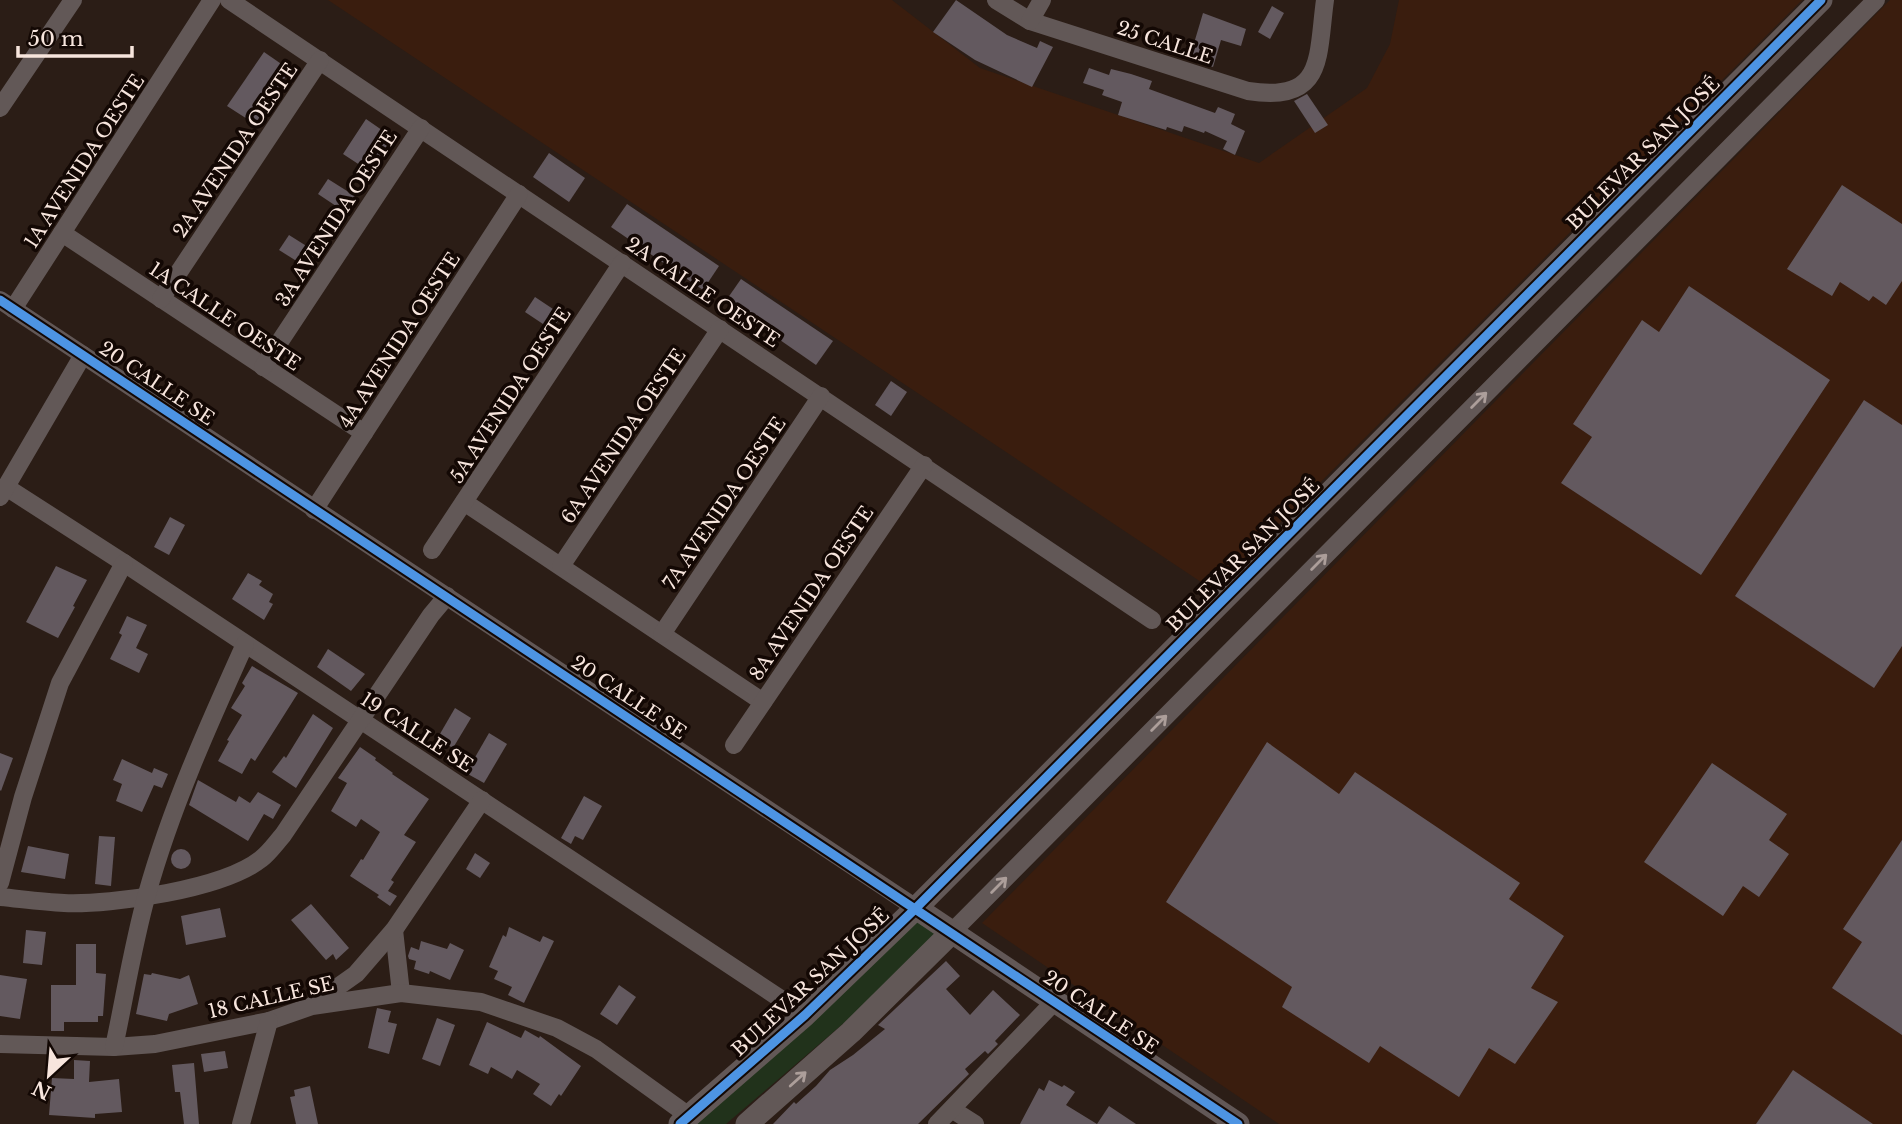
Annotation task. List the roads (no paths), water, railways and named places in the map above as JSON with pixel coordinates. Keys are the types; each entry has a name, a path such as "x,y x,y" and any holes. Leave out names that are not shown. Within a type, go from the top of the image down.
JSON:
{"street":[{"path":"0,108 73,0"},
{"name":"1A AVENIDA OESTE","path":"7,304 62,233 212,0"},
{"name":"2A CALLE OESTE","path":"229,0 1152,620"},
{"name":"25 CALLE","path":"996,0 1030,21 1257,93 1281,93 1300,87 1311,78 1325,0"},
{"path":"1030,21 1042,0"},
{"name":"BULEVAR SAN JOSÉ","path":"684,1120 804,1015 916,908 1821,0"},
{"path":"747,1124 851,1032 951,933 1876,0"},
{"name":"2A AVENIDA OESTE","path":"161,299 320,60"},
{"name":"3A AVENIDA OESTE","path":"263,367 421,128"},
{"name":"4A AVENIDA OESTE","path":"314,510 519,194"},
{"name":"1A CALLE OESTE","path":"62,233 364,433"},
{"name":"5A AVENIDA OESTE","path":"432,550 622,263"},
{"name":"20 CALLE SE","path":"7,304 1238,1124"},
{"name":"6A AVENIDA OESTE","path":"561,566 720,329"},
{"path":"3,492 83,355"},
{"name":"7A AVENIDA OESTE","path":"662,634 821,396"},
{"name":"8A AVENIDA OESTE","path":"734,745 924,465"},
{"name":"19 CALLE SE","path":"3,492 124,563 804,1015"},
{"path":"464,502 764,702"},
{"path":"0,883 23,797 60,682 124,563"},
{"path":"0,897 65,903 146,896 208,882 235,873 261,859 283,835 447,596"},
{"path":"114,1047 146,896 173,812 245,644"},
{"path":"312,1006 356,974 394,930 482,800"},
{"path":"394,930 401,993"},
{"name":"18 CALLE SE","path":"0,1044 114,1047 155,1044 269,1021 312,1006 401,993 481,1002 556,1028 596,1049 684,1120"},
{"path":"937,1124 1054,1002"},
{"path":"241,1124 269,1021"},
{"path":"953,1110 975,1124"}]}
